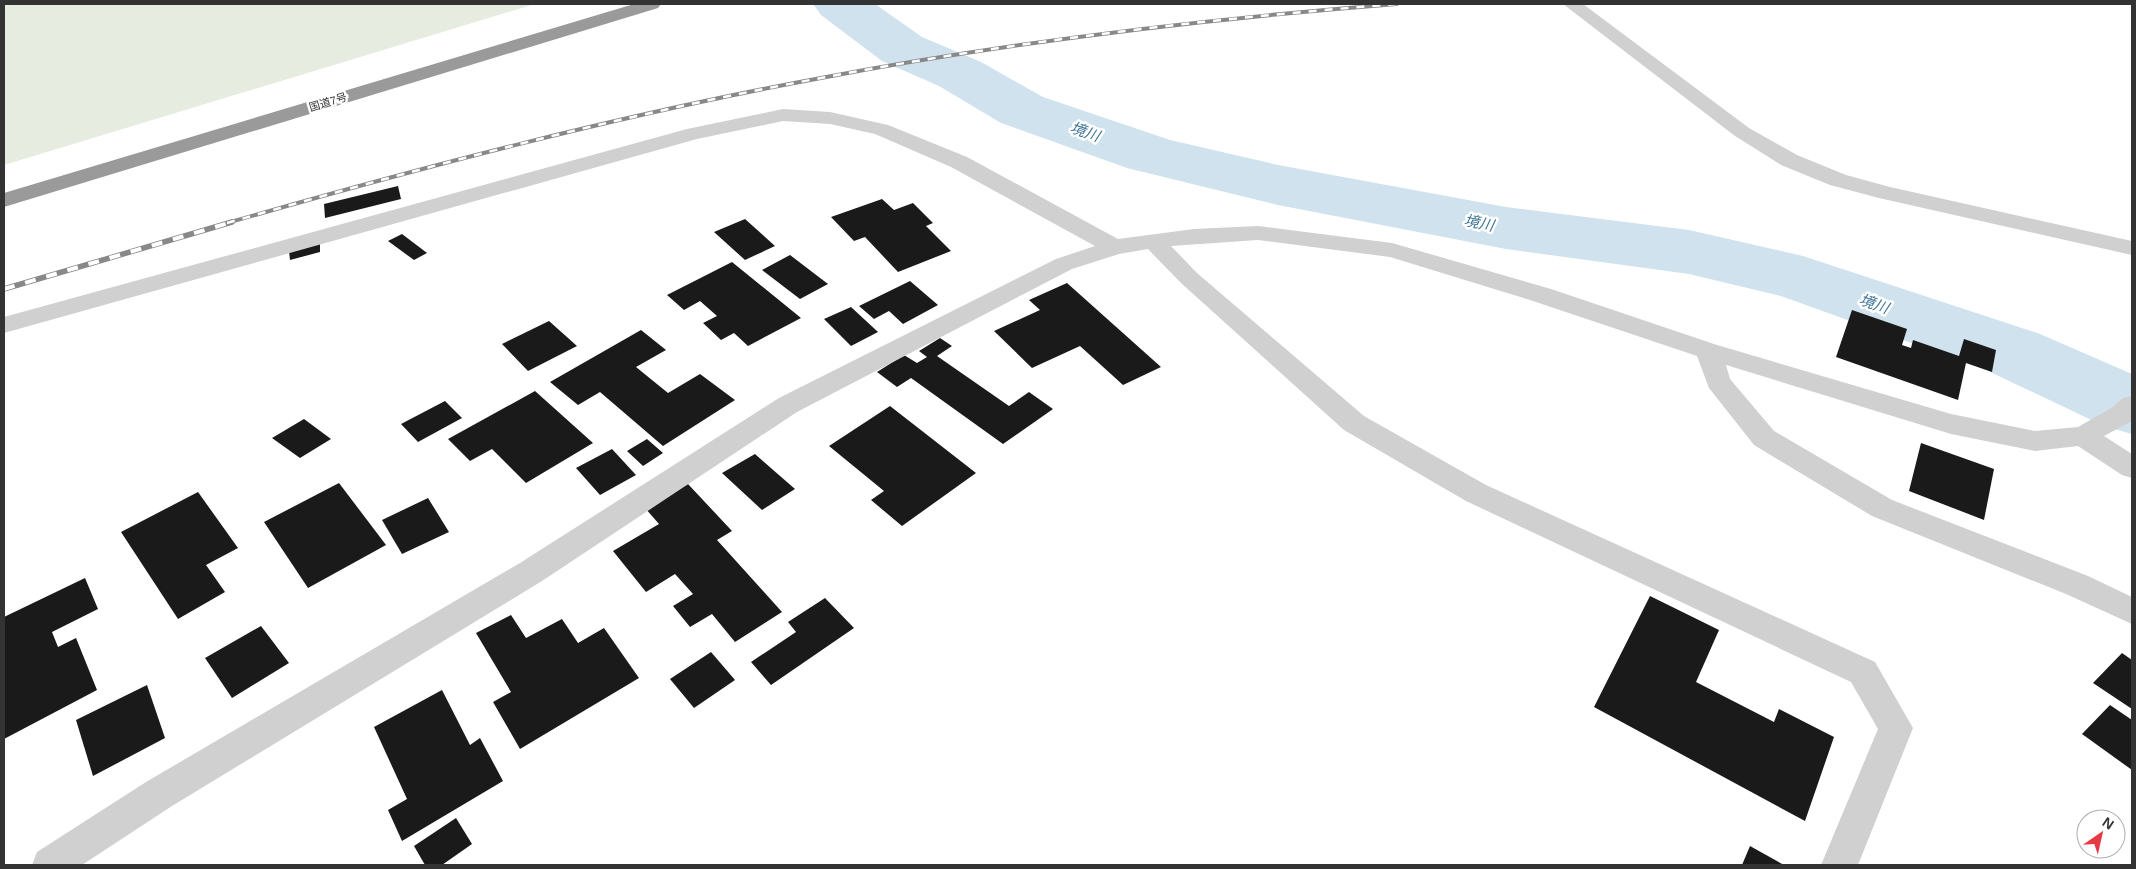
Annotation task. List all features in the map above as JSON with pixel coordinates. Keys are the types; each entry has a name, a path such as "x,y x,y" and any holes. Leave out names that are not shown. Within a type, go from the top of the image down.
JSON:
{"highway":[{"name":"国道7号","path":"4,200 652,4"}],"street":[{"path":"1572,4 1742,132 1789,160 1838,180 1887,193 2132,248"},
{"path":"4,325 694,133 784,115 830,118 881,129 959,162 1115,247"},
{"path":"50,865 159,794 531,572 788,405 1064,264 1115,247 1194,236 1258,233 1392,250 1542,294 1708,351 1951,424 2035,441 2083,436 2128,410"},
{"path":"1153,241 1189,278 1354,423 1476,493 1863,672 1896,728 1840,865"},
{"path":"1708,351 1718,382 1764,438 1882,508 2077,585 2132,611"},
{"path":"2083,436 2132,468"}],"shaded area":[{"path":"4,4 535,4 4,165"}],"building":[{"path":"398,186 401,199 325,218 324,204"},
{"path":"882,199 894,210 913,203 933,223 926,226 951,251 898,272 865,237 854,241 831,217"},
{"path":"745,219 775,246 745,260 714,232"},
{"path":"402,234 427,253 414,260 388,241"},
{"path":"320,244 320,252 290,260 289,251"},
{"path":"790,255 828,284 800,299 762,270"},
{"path":"732,262 801,318 748,346 734,333 721,340 703,323 717,316 700,301 684,310 667,295"},
{"path":"910,281 938,305 903,324 889,311 874,319 859,306"},
{"path":"1067,283 1161,367 1123,385 1080,346 1032,368 994,331 1040,310 1029,300"},
{"path":"851,307 878,332 851,346 824,319"},
{"path":"1852,310 1907,329 1902,345 1911,348 1913,340 1959,356 1964,339 1996,350 1992,372 1966,363 1958,400 1836,357"},
{"path":"549,321 577,346 528,371 502,344"},
{"path":"641,330 666,350 636,367 668,393 700,374 735,400 663,446 600,392 578,405 550,382"},
{"path":"940,338 952,346 937,356 1009,406 1029,392 1053,409 1003,444 911,378 897,387 877,372 904,355 917,363 927,357 919,351"},
{"path":"535,391 593,443 526,483 492,449 470,461 448,439"},
{"path":"445,401 462,418 418,442 401,424"},
{"path":"890,406 976,473 902,526 871,500 884,491 829,446"},
{"path":"304,419 331,439 300,458 272,438"},
{"path":"647,439 663,453 643,466 627,451"},
{"path":"1921,443 1994,469 1984,520 1909,491"},
{"path":"612,449 636,475 600,495 576,468"},
{"path":"755,454 795,489 762,510 722,473"},
{"path":"339,483 386,545 308,588 264,522"},
{"path":"688,484 732,531 717,540 782,612 735,642 712,614 690,627 673,606 693,594 675,574 646,592 613,551 659,524 645,508"},
{"path":"198,492 238,548 206,565 225,592 178,619 121,532"},
{"path":"428,498 449,532 402,554 382,520"},
{"path":"85,578 98,609 52,632 58,647 76,638 97,690 4,739 4,617"},
{"path":"1650,596 1719,630 1696,682 1774,722 1779,709 1834,737 1805,821 1594,707"},
{"path":"825,598 854,628 771,685 751,662 796,632 788,622"},
{"path":"511,615 526,638 562,619 578,643 604,628 639,678 520,749 493,702 511,692 476,633"},
{"path":"261,626 289,663 232,698 205,658"},
{"path":"711,652 735,680 694,708 670,679"},
{"path":"2122,653 2132,660 2132,709 2093,683"},
{"path":"147,685 165,738 93,776 76,720"},
{"path":"442,690 470,745 480,738 503,781 402,841 388,810 407,799 374,727"},
{"path":"2110,705 2132,720 2132,770 2082,734"},
{"path":"456,818 472,844 442,865 425,865 414,846"},
{"path":"1750,846 1784,865 1742,865"}],"waterway":[{"name":"境川","path":"840,4 902,49 960,74 1022,110 1150,154 1278,185 1506,228 1689,252 1803,279 2013,352 2132,406"}],"railway":[{"path":"227,223 522,143 671,108 821,78 964,53 1108,33 1252,17 1397,4"},
{"path":"4,289 232,222"}]}
